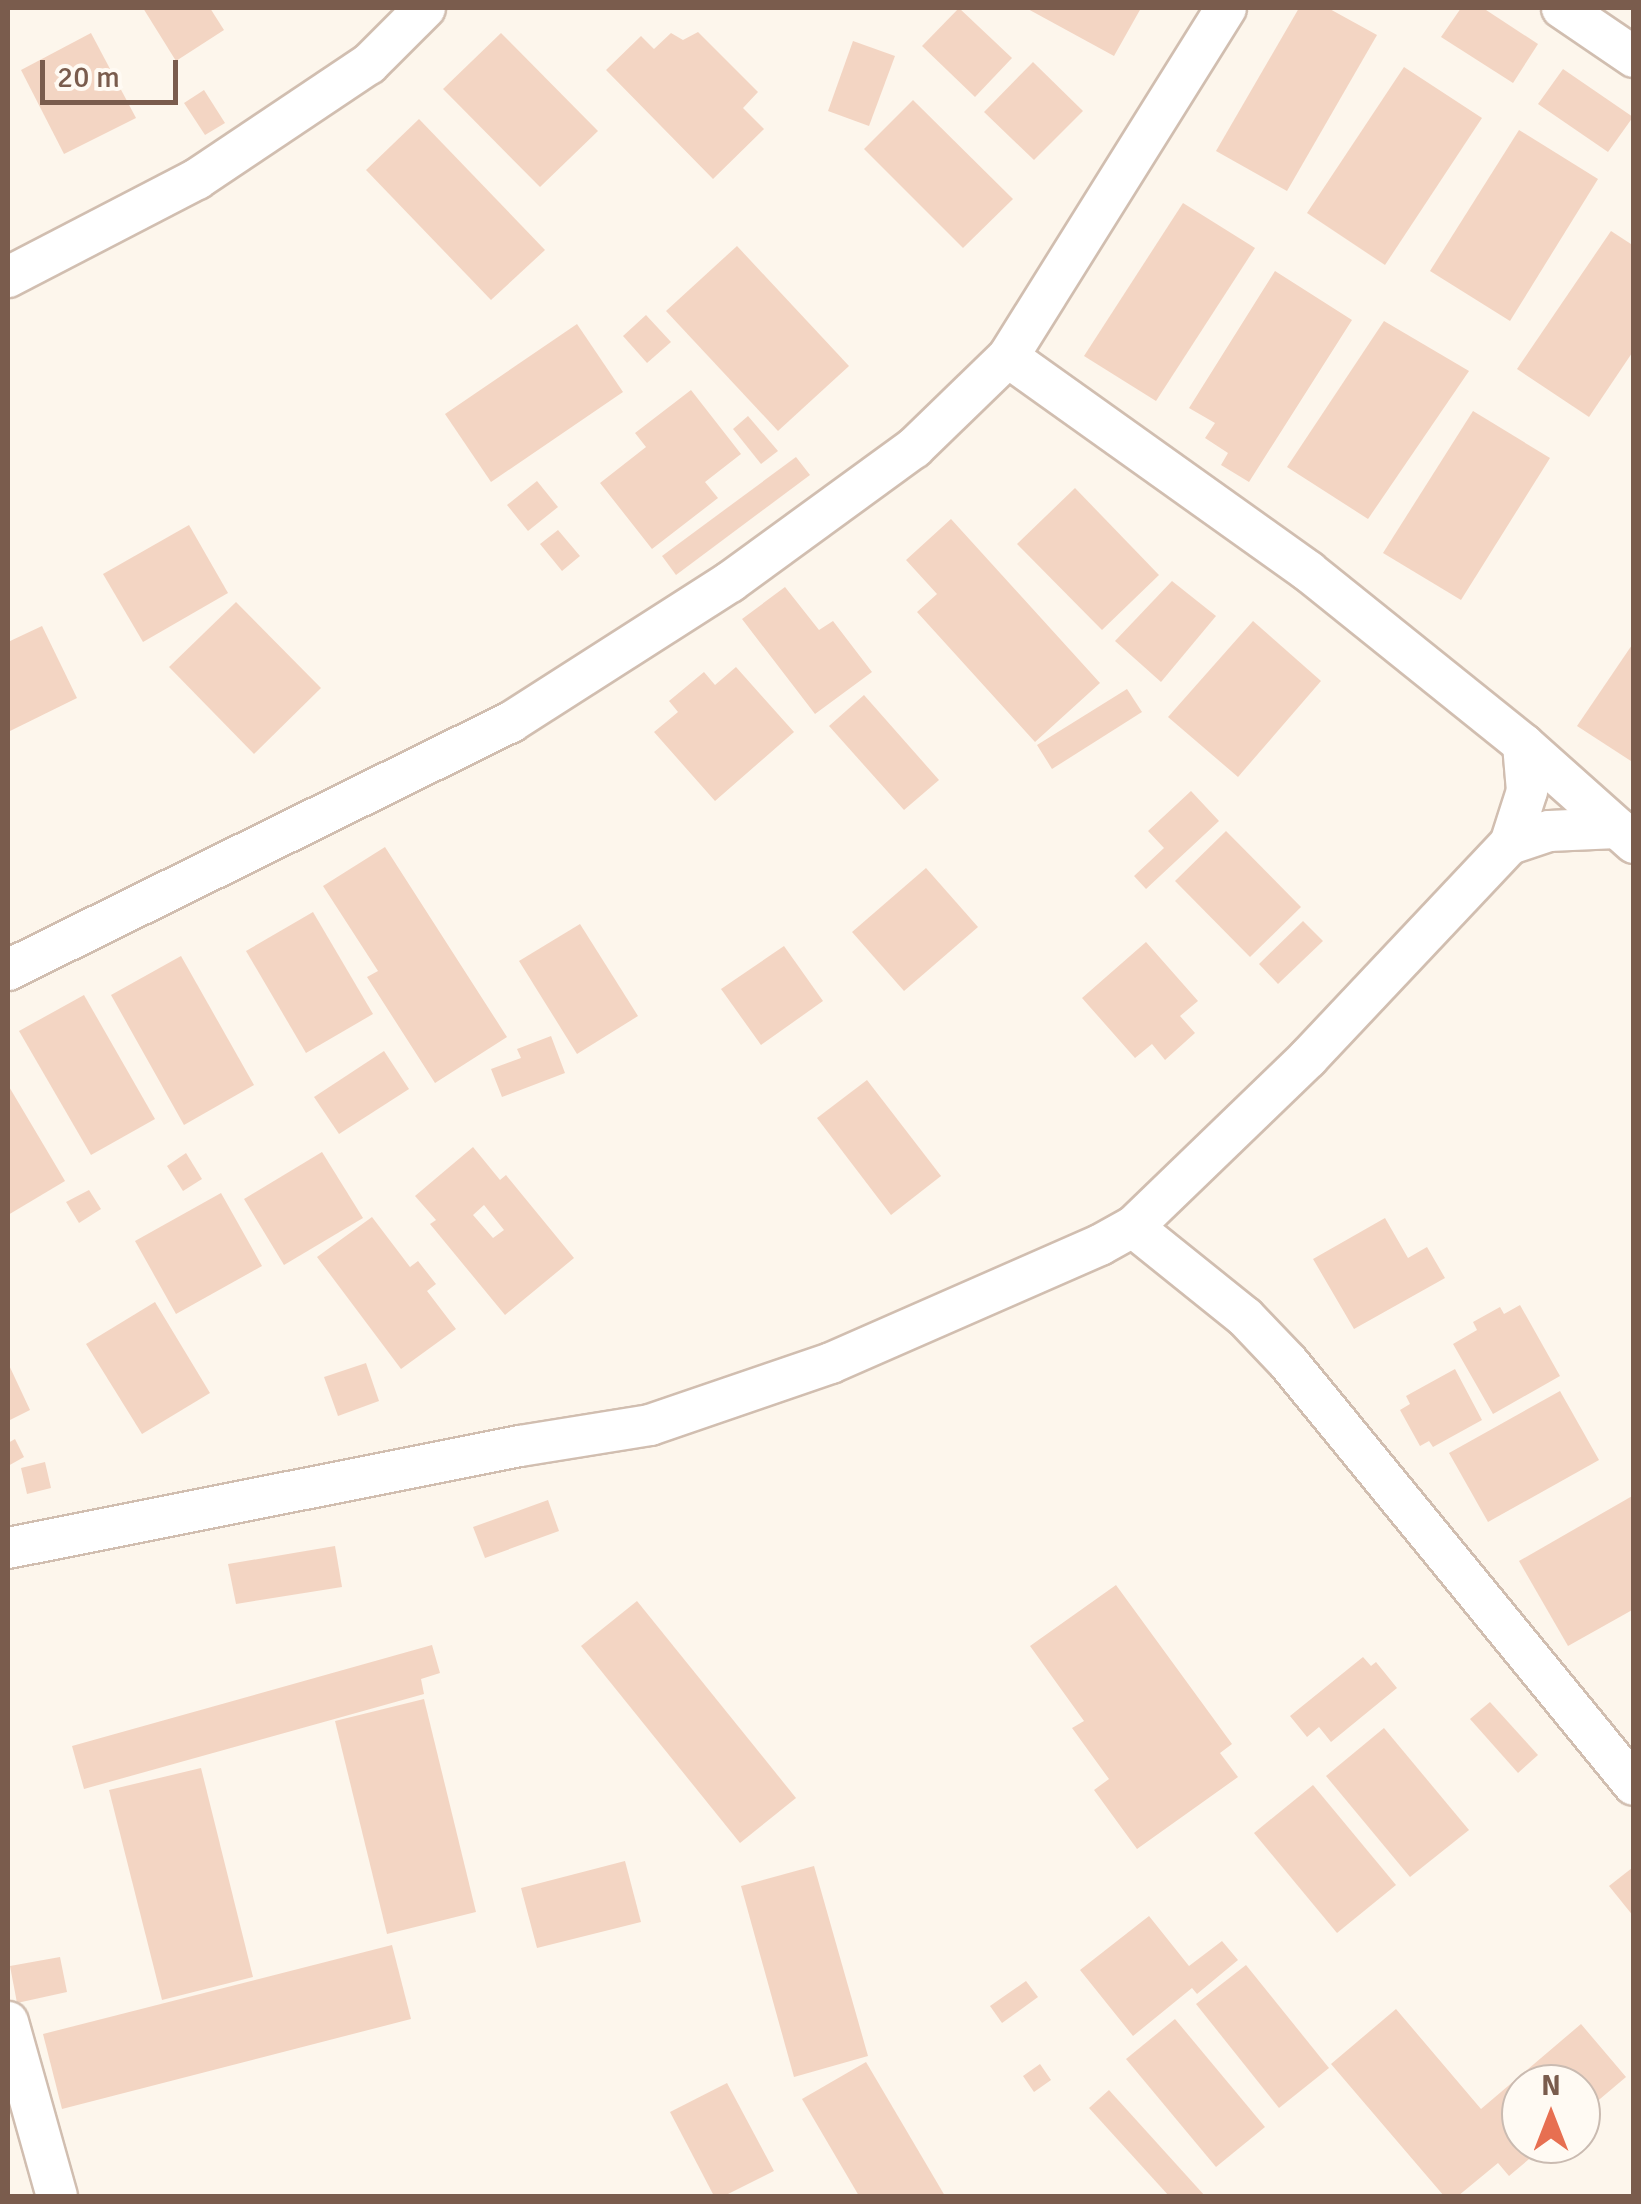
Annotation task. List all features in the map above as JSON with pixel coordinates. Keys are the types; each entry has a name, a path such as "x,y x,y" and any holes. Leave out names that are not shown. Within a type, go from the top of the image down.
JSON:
{"street":[{"path":"8,277 197,178 369,64 426,8"},
{"path":"8,970 511,722 730,582 899,460 1008,357 1226,8"},
{"path":"1562,8 1634,57"},
{"path":"1008,357 1308,572 1523,744 1625,836"},
{"path":"8,1548 520,1446 650,1425 831,1364 1133,1227 1308,1058 1510,844 1527,791 1523,744"},
{"path":"1510,844 1549,831 1625,836"},
{"path":"1133,1227 1245,1317 1288,1362 1634,1786"},
{"path":"8,2022 58,2196"}],"building":[{"path":"143,8 210,8 224,30 176,61"},
{"path":"959,8 1012,58 975,97 922,46"},
{"path":"1026,8 1141,8 1114,56"},
{"path":"1299,8 1328,8 1377,35 1287,191 1216,151"},
{"path":"1461,8 1483,8 1538,44 1513,83 1441,37"},
{"path":"698,32 758,92 743,108 764,129 713,179 606,70 641,36 654,49 671,33 683,40"},
{"path":"91,33 136,118 64,154 21,70"},
{"path":"501,33 598,131 540,187 443,89"},
{"path":"853,41 895,56 869,126 828,111"},
{"path":"1033,62 1083,111 1034,160 984,112"},
{"path":"1404,67 1482,118 1385,265 1307,213"},
{"path":"1563,69 1633,117 1608,152 1538,104"},
{"path":"204,90 225,123 205,135 184,103"},
{"path":"913,100 1013,199 963,248 864,149"},
{"path":"419,119 545,250 491,300 366,170"},
{"path":"1519,130 1598,179 1510,321 1430,271"},
{"path":"1183,203 1255,248 1156,401 1084,356"},
{"path":"1611,231 1634,246 1634,350 1589,417 1517,369"},
{"path":"737,246 849,366 778,431 666,311"},
{"path":"1275,271 1352,320 1249,482 1221,465 1228,453 1205,438 1215,423 1189,408"},
{"path":"646,315 671,342 647,363 623,336"},
{"path":"1384,321 1469,371 1368,519 1287,467"},
{"path":"577,324 623,392 491,482 445,414"},
{"path":"691,390 741,454 705,482 718,498 652,549 600,483 646,447 635,433"},
{"path":"1473,411 1550,458 1461,600 1383,553"},
{"path":"748,416 778,451 761,464 733,429"},
{"path":"796,457 810,475 676,575 662,556"},
{"path":"537,481 558,507 528,531 507,505"},
{"path":"1075,488 1159,575 1102,630 1017,544"},
{"path":"951,519 1100,683 1035,742 917,612 937,594 906,560"},
{"path":"189,525 228,593 143,642 103,574"},
{"path":"558,530 580,556 562,571 540,544"},
{"path":"1172,581 1216,616 1161,682 1115,641"},
{"path":"785,587 819,630 833,621 872,672 815,714 742,619"},
{"path":"236,602 321,688 254,754 169,667"},
{"path":"1253,621 1321,681 1238,777 1168,717"},
{"path":"42,626 77,698 8,732 8,642"},
{"path":"1634,642 1634,763 1577,726"},
{"path":"736,667 794,732 715,801 654,732 678,712 669,701 704,672 715,685"},
{"path":"1127,689 1142,712 1052,769 1037,745"},
{"path":"864,695 939,780 904,810 829,726"},
{"path":"1191,791 1219,821 1146,889 1134,876 1164,848 1148,831"},
{"path":"1226,831 1301,907 1250,957 1175,881"},
{"path":"385,847 507,1037 435,1083 367,977 378,971 323,886"},
{"path":"926,868 978,927 904,991 852,932"},
{"path":"313,912 373,1014 306,1053 246,951"},
{"path":"1303,921 1323,941 1278,984 1259,964"},
{"path":"580,924 638,1016 577,1054 519,961"},
{"path":"1146,942 1198,1001 1180,1016 1195,1033 1165,1060 1152,1044 1135,1058 1082,998"},
{"path":"784,946 823,1001 761,1045 721,989"},
{"path":"181,956 254,1085 184,1125 111,995"},
{"path":"84,995 155,1119 91,1155 19,1031"},
{"path":"551,1036 565,1073 502,1097 491,1069 521,1058 517,1049"},
{"path":"384,1051 409,1089 339,1134 314,1097"},
{"path":"867,1080 941,1176 891,1215 817,1118"},
{"path":"8,1085 65,1181 8,1215"},
{"path":"473,1147 500,1180 506,1175 574,1258 505,1315 430,1224 436,1220 415,1196","holes":["484,1205 504,1230 493,1238 473,1215"]},
{"path":"322,1152 363,1218 284,1265 244,1199"},
{"path":"186,1153 202,1179 183,1191 167,1166"},
{"path":"89,1190 101,1209 79,1223 66,1202"},
{"path":"221,1193 262,1266 176,1314 135,1241"},
{"path":"372,1217 410,1267 418,1261 436,1284 427,1291 456,1329 401,1369 317,1257"},
{"path":"1385,1218 1408,1258 1427,1247 1445,1278 1354,1329 1313,1259"},
{"path":"155,1302 210,1393 142,1434 86,1344"},
{"path":"1520,1305 1560,1376 1493,1414 1453,1344 1477,1330 1473,1322 1500,1307 1504,1314"},
{"path":"8,1363 30,1410 8,1421"},
{"path":"366,1363 379,1401 338,1416 324,1377"},
{"path":"1455,1369 1482,1420 1433,1447 1429,1441 1420,1446 1400,1410 1410,1404 1406,1396"},
{"path":"1560,1391 1599,1460 1488,1522 1449,1453"},
{"path":"15,1439 24,1457 8,1466 8,1443"},
{"path":"45,1462 51,1488 27,1494 21,1468"},
{"path":"1634,1495 1634,1609 1568,1646 1519,1561"},
{"path":"548,1500 559,1531 485,1558 473,1527"},
{"path":"335,1546 342,1587 236,1604 228,1564"},
{"path":"1116,1585 1232,1744 1220,1753 1238,1777 1137,1849 1094,1790 1109,1779 1072,1728 1084,1721 1030,1646"},
{"path":"637,1601 796,1798 740,1843 581,1646"},
{"path":"432,1645 440,1673 421,1679 424,1694 84,1789 72,1746"},
{"path":"1363,1657 1371,1666 1376,1662 1397,1688 1331,1742 1319,1727 1307,1737 1290,1716"},
{"path":"424,1699 476,1912 387,1934 335,1721"},
{"path":"1490,1702 1538,1755 1518,1773 1470,1719"},
{"path":"1384,1728 1469,1830 1410,1877 1326,1776"},
{"path":"201,1768 253,1977 162,2000 109,1790"},
{"path":"1313,1785 1396,1885 1337,1933 1254,1833"},
{"path":"625,1861 641,1922 537,1948 521,1888"},
{"path":"814,1866 868,2056 794,2077 741,1886"},
{"path":"1632,1868 1634,1871 1634,1917 1609,1886"},
{"path":"1149,1916 1189,1966 1222,1941 1238,1960 1197,1994 1192,1988 1133,2036 1080,1970"},
{"path":"392,1945 411,2019 62,2109 43,2034"},
{"path":"60,1957 67,1992 17,2003 10,1966"},
{"path":"1246,1965 1329,2068 1279,2108 1196,2004"},
{"path":"1026,1981 1038,1997 1002,2023 990,2006"},
{"path":"1396,2009 1481,2109 1501,2092 1501,2164 1523,2164 1509,2176 1498,2163 1458,2196 1444,2196 1331,2064"},
{"path":"1175,2019 1265,2127 1216,2167 1126,2059"},
{"path":"1581,2024 1626,2077 1601,2098 1601,2064 1534,2064"},
{"path":"866,2062 945,2196 859,2196 802,2099"},
{"path":"1040,2064 1051,2080 1034,2092 1023,2076"},
{"path":"727,2083 774,2171 724,2196 714,2196 670,2112"},
{"path":"1109,2090 1205,2196 1169,2196 1089,2108"}]}
